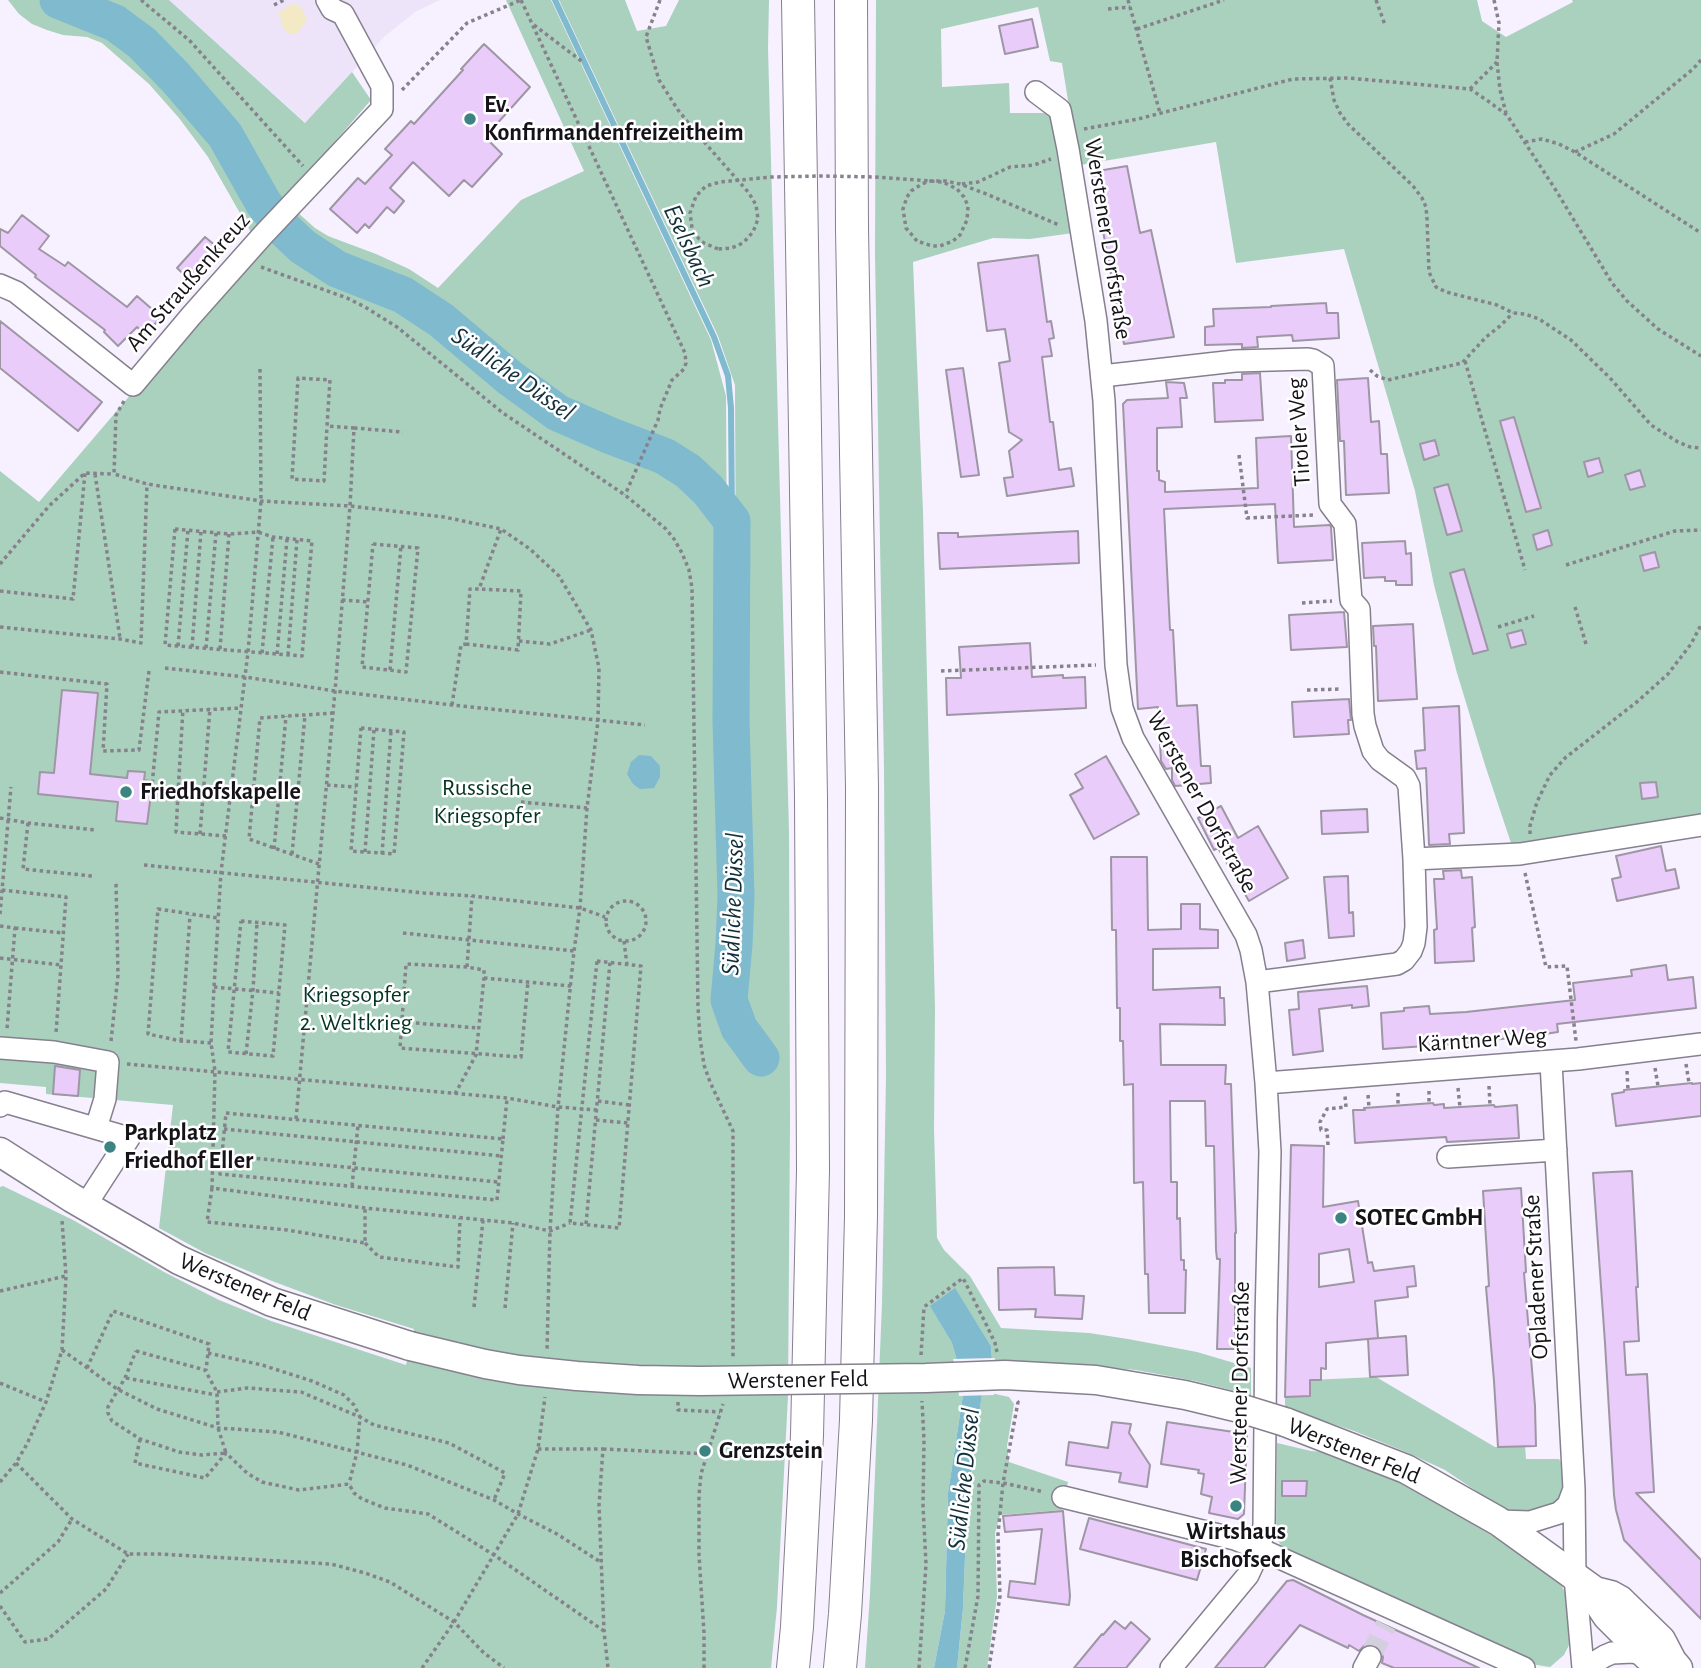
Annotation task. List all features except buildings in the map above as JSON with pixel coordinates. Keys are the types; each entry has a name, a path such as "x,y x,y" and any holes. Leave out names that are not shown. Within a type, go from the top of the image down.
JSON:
{"highway":[{"path":"793,1668 807,1435 813,1170 811,811 798,0"},
{"path":"840,1668 856,1420 861,1216 862,788 852,243 851,0"}],"main road":[{"name":"Werstener Feld","path":"0,1152 179,1260 272,1302 410,1346 485,1364 519,1370 638,1380 1005,1375 1125,1384 1234,1406 1285,1422 1406,1469 1498,1521 1585,1584 1620,1600 1661,1640 1665,1662"}],"street":[{"path":"327,0 332,9 343,14 382,86 382,110"},
{"name":"Werstener Dorfstraße","path":"1036,92 1060,110 1096,321 1102,376 1116,665 1122,708 1133,738 1251,950 1257,982 1266,1083 1270,1153 1264,1525 1260,1549 1248,1575 1171,1668"},
{"name":"Am Straußenkreuz","path":"0,285 16,292 133,385 242,258 382,110"},
{"name":"Tiroler Weg","path":"1102,376 1235,361 1308,359 1323,366 1330,504 1345,524 1351,600 1359,609 1364,726 1373,751 1380,760 1405,778 1409,786 1416,927 1412,951 1397,964 1257,982"},
{"path":"1414,859 1526,853 1701,825"},
{"name":"Kärntner Weg","path":"1266,1083 1551,1062 1701,1044"},
{"path":"3,1048 54,1052 108,1062 105,1099 96,1128"},
{"name":"Opladener Straße","path":"1551,1062 1574,1489 1585,1584 1583,1668"},
{"path":"0,1106 5,1101 129,1138 79,1202"},
{"path":"1448,1157 1556,1150"},
{"path":"1498,1521 1530,1522 1559,1513 1568,1505 1574,1489"},
{"path":"1063,1497 1235,1539 1260,1549 1389,1617 1524,1668"},
{"path":"1592,1668 1595,1662 1612,1653 1633,1652 1665,1662"}],"path":[{"path":"141,0 190,41 314,179"},
{"path":"274,5 284,0"},
{"path":"382,110 467,23 521,0 685,353 684,369 672,380 658,420 625,495"},
{"path":"660,0 646,37 659,79 678,110 705,143 749,193 756,205 758,219 753,232 744,242 731,248 718,249 708,246 699,239 690,223 692,205 706,186 720,182 784,177 875,177 943,182 957,189 964,197 968,206 967,220 960,235 953,241 932,246 917,241 911,235 904,222 903,209 907,197 916,187 929,181 946,181 960,184 1070,229 1081,227"},
{"path":"1128,0 1160,113"},
{"path":"1136,29 1224,0"},
{"path":"1376,0 1385,25"},
{"path":"1494,0 1499,23 1497,62 1500,90 1507,115 1612,283 1627,301 1658,329 1701,356"},
{"path":"1108,9 1130,7"},
{"path":"532,24 584,63"},
{"path":"1575,152 1614,134 1701,60"},
{"path":"1470,89 1497,62"},
{"path":"1330,78 1340,113 1348,124 1413,186 1422,198 1426,207 1429,272 1436,287 1539,319 1571,340 1610,378 1651,425 1678,442 1701,448"},
{"path":"960,184 978,182 1010,167 1045,162 1066,141 1160,113 1293,79 1348,78 1470,89 1507,115"},
{"path":"1525,142 1542,139 1575,152 1701,233"},
{"path":"242,258 347,298 379,315 503,413 625,495 666,529 682,553 689,570 692,589 700,1038 710,1082 733,1131 732,1368"},
{"path":"1370,370 1388,380 1465,362 1486,337 1513,313"},
{"path":"1465,362 1525,570"},
{"path":"260,369 261,500 248,652 221,872 211,1043 215,1071 212,1188 207,1222 287,1230 365,1243 379,1257 458,1267 460,1218"},
{"path":"298,378 330,380 327,426 324,481 292,479 298,378"},
{"path":"114,474 116,415 133,385"},
{"path":"327,426 403,432"},
{"path":"296,1119 335,691 354,428"},
{"path":"1239,455 1247,517 1337,514"},
{"path":"0,591 73,599 85,473"},
{"path":"0,564 49,506 85,473 114,474 147,484 261,500 350,506 444,517 501,529 530,549 559,576 591,630 599,668 598,721 558,1107 550,1231 547,1363"},
{"path":"95,474 120,639"},
{"path":"0,627 141,643 147,484"},
{"path":"175,529 229,534 258,532 272,537 312,541 302,656 165,645 175,529"},
{"path":"480,589 501,529"},
{"path":"178,646 188,530"},
{"path":"1566,565 1675,531 1701,530"},
{"path":"192,647 201,531"},
{"path":"206,648 216,533"},
{"path":"220,649 229,534"},
{"path":"262,653 272,537"},
{"path":"277,654 287,539"},
{"path":"288,655 298,540"},
{"path":"373,544 418,548 406,672 362,667 368,602 373,544"},
{"path":"389,670 401,546"},
{"path":"452,705 461,645 466,643 519,650 522,591 470,589 466,643"},
{"path":"342,600 368,602"},
{"path":"1302,603 1351,600"},
{"path":"1575,607 1586,644"},
{"path":"1498,627 1534,616"},
{"path":"1578,1059 1567,966 1546,967 1526,853 1530,826 1537,802 1550,775 1565,758 1668,674 1691,644 1701,625"},
{"path":"519,641 550,644 591,630"},
{"path":"941,671 1116,665"},
{"path":"165,668 335,691 645,726"},
{"path":"0,672 107,684 103,751 139,750 149,671"},
{"path":"1307,691 1362,688"},
{"path":"200,834 210,708"},
{"path":"178,793 152,786 159,712 241,708"},
{"path":"183,709 176,832 226,836"},
{"path":"319,864 248,839 260,718 333,713"},
{"path":"292,854 305,715"},
{"path":"274,849 286,716"},
{"path":"360,728 374,730 404,732 394,854 351,851 360,728"},
{"path":"365,852 374,730"},
{"path":"382,854 391,731"},
{"path":"326,785 356,787"},
{"path":"0,914 11,788"},
{"path":"521,802 587,808"},
{"path":"0,818 96,830"},
{"path":"28,823 23,869 92,876"},
{"path":"144,865 580,908 606,917"},
{"path":"116,883 118,975 108,1062 508,1098 558,1107 597,1110"},
{"path":"2,890 66,897 54,1052"},
{"path":"467,967 472,896"},
{"path":"629,901 639,905 645,913 646,922 644,931 639,936 624,941 611,934 607,928 606,917 611,908 619,902 629,901"},
{"path":"211,1043 181,1041 149,1034 158,909 218,918"},
{"path":"181,1041 190,915"},
{"path":"241,921 285,925 273,1056 228,1052 234,989 241,921"},
{"path":"246,1054 257,922"},
{"path":"0,926 63,933"},
{"path":"3,1048 15,928"},
{"path":"403,933 574,951"},
{"path":"624,941 627,965"},
{"path":"0,958 61,965"},
{"path":"212,1188 365,1208 513,1223 550,1231 570,1223 619,1228 641,966 597,961 570,1223"},
{"path":"586,1224 610,962"},
{"path":"455,1094 476,1055 484,970 406,964 400,1048 476,1055 521,1058 528,981"},
{"path":"484,978 571,986"},
{"path":"214,987 279,993"},
{"path":"307,993 383,1000"},
{"path":"402,1021 479,1028"},
{"path":"1685,1061 1689,1083"},
{"path":"1655,1064 1658,1086"},
{"path":"1626,1068 1628,1090"},
{"path":"1488,1083 1490,1105"},
{"path":"1458,1085 1460,1107"},
{"path":"1428,1087 1429,1103"},
{"path":"1398,1090 1398,1105"},
{"path":"1367,1092 1368,1107"},
{"path":"1328,1145 1327,1130 1321,1130 1320,1122 1327,1109 1346,1107 1345,1094"},
{"path":"503,1139 226,1113 220,1174 498,1200 508,1098"},
{"path":"598,1101 629,1105"},
{"path":"596,1120 628,1123"},
{"path":"352,1186 358,1125"},
{"path":"224,1129 502,1156"},
{"path":"222,1155 499,1182"},
{"path":"0,1482 16,1464 27,1444 46,1402 62,1350 66,1276 62,1217 79,1202"},
{"path":"365,1208 365,1243"},
{"path":"474,1307 483,1220"},
{"path":"505,1308 513,1223"},
{"path":"0,1292 66,1276"},
{"path":"921,1367 924,1307 963,1278 995,1343 998,1359"},
{"path":"87,1368 113,1311 209,1343 205,1370 217,1394 218,1428 226,1453 247,1473 262,1482 299,1490 349,1484"},
{"path":"62,1350 117,1389 157,1409 218,1428 278,1432 407,1465 494,1500 557,1534 602,1563"},
{"path":"205,1370 136,1351 108,1407 108,1413 112,1421 140,1439 202,1455 226,1453"},
{"path":"208,1353 262,1365 313,1381 344,1395 354,1405 360,1417 357,1452 349,1484 354,1493 385,1508 428,1514 494,1555 604,1631"},
{"path":"125,1377 217,1394 247,1388 301,1392 374,1425 449,1443 505,1473 494,1500"},
{"path":"0,1383 46,1402"},
{"path":"422,1668 454,1622 518,1514 538,1449 546,1390"},
{"path":"919,1668 926,1564 922,1391"},
{"path":"989,1668 1000,1596 998,1534 1003,1483 1018,1402 1010,1394"},
{"path":"704,1668 699,1555 701,1474 726,1395"},
{"path":"700,1410 720,1412"},
{"path":"140,1439 135,1464 205,1478 226,1453"},
{"path":"538,1449 706,1454"},
{"path":"603,1449 599,1505 608,1668"},
{"path":"16,1464 72,1520 128,1553 331,1564 365,1573 390,1582 454,1622 484,1653 504,1668"},
{"path":"965,1668 978,1596 979,1485 984,1481 1003,1483 1063,1497"},
{"path":"0,1593 58,1542 72,1520"},
{"path":"0,1606 25,1642 48,1639 106,1589 128,1553"}],"shaded area":[{"path":"169,0 440,0 415,12 384,37 306,123"}],"green space":[{"path":"8,0 169,0 305,123 352,72 371,100 253,236 208,157 149,84 102,43 87,37 63,35 32,24 19,14"},
{"path":"506,0 551,0 711,340 726,396 729,904 723,991 724,1010 757,1065 763,1059 738,1011 735,385 718,336 559,0 625,0 637,31 666,26 679,0 769,0 768,48 789,832 790,1121 788,1396 777,1607 771,1668 0,1668 0,1187 3,1186 73,1220 219,1300 271,1321 406,1365 414,1329 336,1305 272,1281 205,1253 159,1228 173,1105 46,1094 46,1087 0,1083 0,471 39,502 191,324 296,211 328,236 409,269 438,288 521,200 584,171"},
{"path":"876,0 1477,0 1482,21 1506,37 1573,2 1572,0 1701,0 1701,818 1512,846 1457,673 1434,585 1415,491 1344,249 1236,263 1216,142 1080,165 1062,63 1050,61 1038,7 941,29 942,87 1009,83 1010,113 1045,113 1055,119 1073,233 1030,239 993,238 913,262 923,512 935,1008 937,1238 944,1250 970,1276 1001,1328 1089,1333 1197,1352 1251,1368 1251,1395 1136,1370 992,1360 991,1346 955,1289 931,1307 952,1343 961,1375 963,1395 948,1493 945,1611 934,1668 865,1668 882,1304 886,1076 875,254"},
{"path":"1376,1377 1495,1447 1525,1445 1526,1459 1559,1459 1564,1467 1565,1480 1560,1496 1550,1508 1526,1514 1507,1509 1445,1470 1406,1452 1285,1408 1285,1397 1310,1396 1310,1380"},
{"path":"982,1393 1009,1397 1014,1404 1007,1446 1009,1462 1068,1482 1062,1510 1000,1515 995,1533 997,1597 987,1668 957,1668 963,1608 967,1506"},
{"path":"1277,1443 1324,1452 1412,1487 1511,1547 1552,1576 1562,1586 1568,1599 1569,1645 1564,1655 1550,1667 1537,1665 1281,1545 1276,1538"}],"sand":[{"path":"294,3 302,9 307,21 297,33 289,34 283,29 278,13"}],"water":[{"path":"639,755 651,756 660,766 660,777 654,788 640,789 627,774 631,762"},
{"path":"955,1288 991,1346 992,1360 982,1394 967,1506 963,1608 957,1668 934,1668 945,1611 948,1493 963,1395 961,1375 952,1343 930,1306"}],"pier":[{"path":"995,1358 994,1395 959,1396 953,1359"}],"waterway":[{"name":"Südliche Düssel","path":"58,0 115,23 142,43 225,135 264,204 303,247 337,269 403,295 441,320 510,378 558,413 664,456 688,471 708,490 732,521 731,721 736,896 729,1000 739,1028 761,1058"},
{"name":"Eselsbach","path":"555,0 714,337 728,376 731,408 732,521"}],"tunnel":[{"path":"1370,1657 1386,1625"}],"place":[{"name":"Ev. Konfirmandenfreizeitheim","path":"470,119"},
{"name":"Friedhofskapelle","path":"126,792"},
{"name":"Parkplatz Friedhof Eller","path":"110,1147"},
{"name":"SOTEC GmbH","path":"1341,1218"},
{"name":"Grenzstein","path":"705,1451"},
{"name":"Wirtshaus Bischofseck","path":"1236,1506"}],"park label":[{"name":"Russische Kriegsopfer","path":"487,802"},
{"name":"Kriegsopfer 2. Weltkrieg","path":"356,1009"}]}
